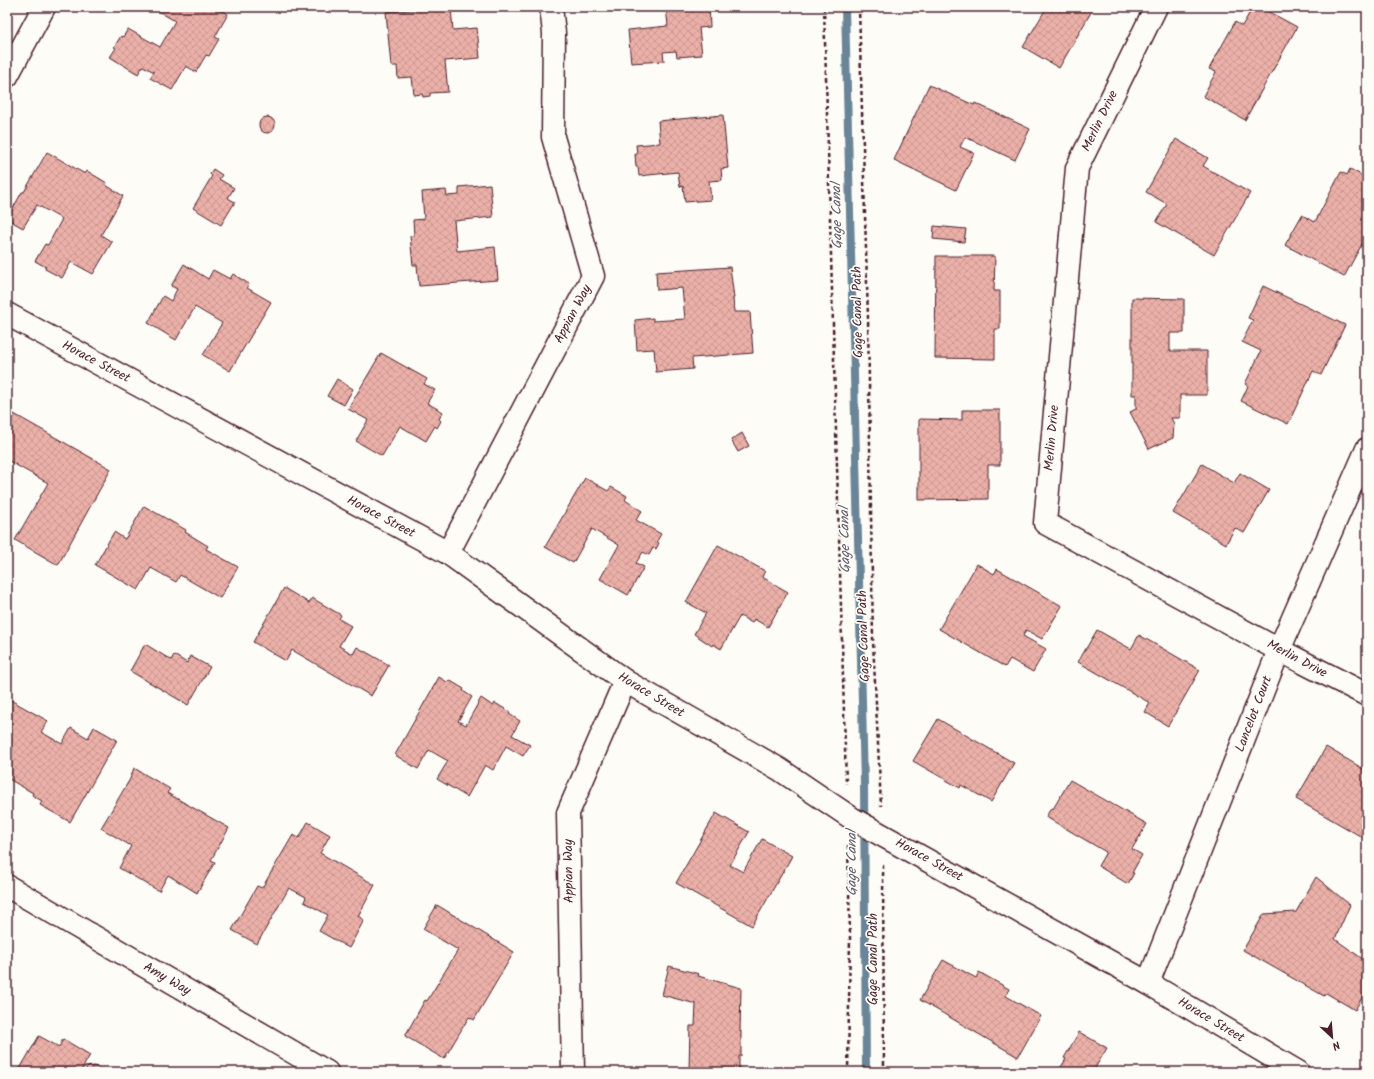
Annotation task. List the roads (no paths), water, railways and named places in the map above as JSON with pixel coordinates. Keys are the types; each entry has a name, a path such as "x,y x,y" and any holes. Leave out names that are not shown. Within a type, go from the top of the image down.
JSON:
{"street":[{"path":"7,76 44,7"},
{"name":"Appian Way","path":"448,553 593,276 553,137 554,33 551,7"},
{"name":"Merlin Drive","path":"1156,7 1077,168 1045,523 1367,696"},
{"name":"Horace Street","path":"7,314 448,553 625,681 779,769 850,816 1148,983 1298,1072"},
{"name":"Lancelot Court","path":"1148,983 1279,650 1367,449"},
{"name":"Appian Way","path":"572,1072 568,813 625,681"},
{"name":"Amy Way","path":"7,886 327,1072"}],"waterway":[{"name":"Gage Canal","path":"845,7 864,784 866,1072"}]}
